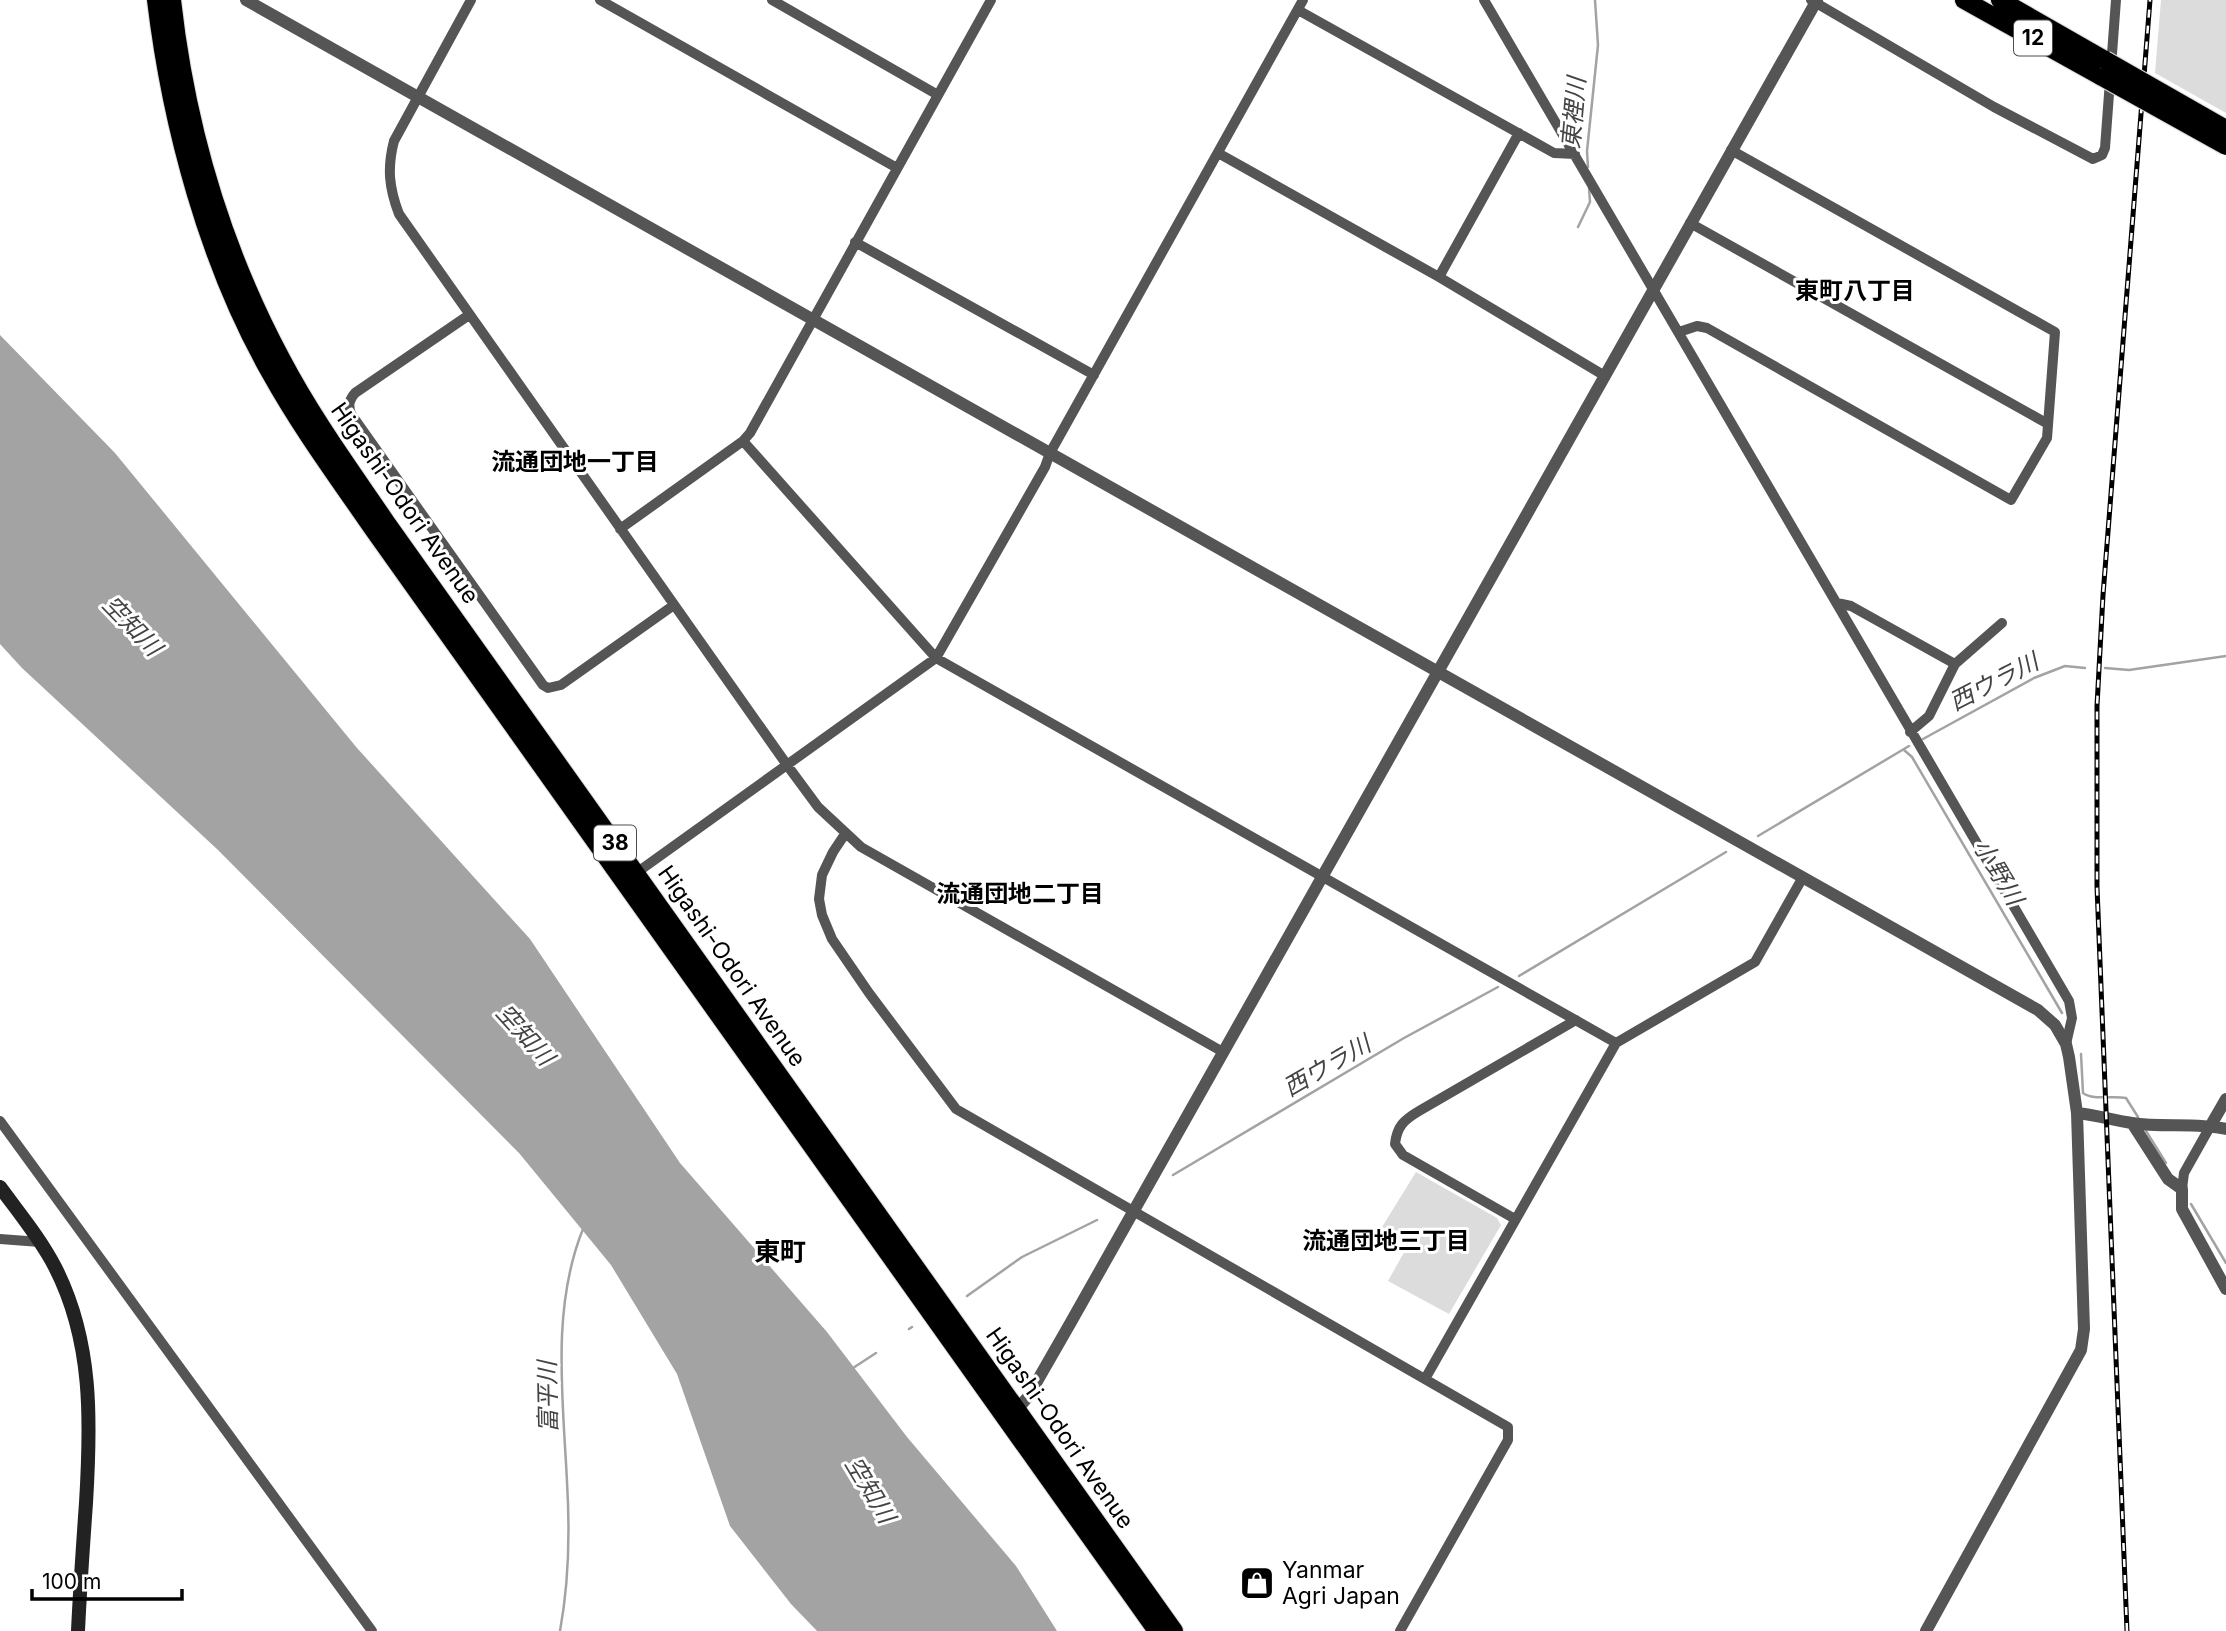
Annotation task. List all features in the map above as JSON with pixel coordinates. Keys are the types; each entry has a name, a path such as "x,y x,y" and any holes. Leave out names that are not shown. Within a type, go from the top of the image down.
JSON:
{"highway":[{"name":"Higashi-Odori Avenue","path":"156,0 162,52 179,135 211,240 270,372 303,427 373,529 630,877"},
{"name":"Higashi-Odori Avenue","path":"172,0 177,49 193,131 226,235 253,301 314,417 630,877 1012,1415 1174,1631"},
{"name":"12","path":"1964,0 2226,129"},
{"name":"12","path":"2000,0 2226,146"},
{"name":"Higashi-Odori Avenue","path":"1012,1415 1157,1631"}],"main road":[{"path":"0,1187 55,1267 84,1348 89,1458 78,1631"}],"street":[{"path":"246,0 2038,1010 2055,1025 2066,1044 2077,1113 2084,1329 2081,1350 2075,1366 1926,1631"},
{"path":"471,0 394,141 389,159 389,181 399,214 787,765 818,807 861,846 1223,1052"},
{"path":"600,0 897,168"},
{"path":"772,0 938,95"},
{"path":"620,529 743,441 991,0"},
{"path":"1484,0 1655,288 1910,732 2069,1001 2072,1018 2066,1044"},
{"path":"1012,1415 1028,1397 1133,1213 1815,1 1994,107 2093,159 2102,155 2105,148 2116,0"},
{"path":"630,877 936,658 1045,467 1050,453 1298,4 1554,153 1575,154"},
{"path":"1439,277 1519,133"},
{"path":"1679,332 1697,327 1707,328 2011,500 2047,438 2054,332 1731,150"},
{"path":"1218,153 1439,277 1605,376"},
{"path":"1690,223 2048,424"},
{"path":"855,242 1094,375"},
{"path":"469,315 350,399 348,407 351,414 404,489 543,685 548,688 561,685 674,605"},
{"path":"743,441 936,658 1616,1044"},
{"path":"1837,603 1851,606 1955,664"},
{"path":"1910,732 1929,716 1955,664 2002,623"},
{"path":"845,834 822,875 818,899 822,915 832,939 869,993 956,1109 1508,1427 1508,1440 1400,1631"},
{"path":"1425,1379 1616,1044 1755,962 1803,877"},
{"path":"1515,1219 1403,1154 1395,1144 1396,1134 1401,1122 1576,1020"},
{"path":"2226,1099 2184,1174 2182,1189 2182,1209 2226,1289"},
{"path":"2077,1113 2132,1123 2211,1125 2226,1129"},
{"path":"0,1121 372,1631"},
{"path":"2132,1123 2168,1180 2182,1189"},
{"path":"0,1239 40,1242"}],"shaded area":[{"path":"2161,0 2226,0 2226,113 2155,73"},
{"path":"1416,1172 1497,1218 1501,1225 1449,1314 1388,1281 1411,1240 1382,1227"}],"water":[{"name":"空知川","path":"0,335 115,453 357,748 530,939 680,1163 827,1332 907,1437 1016,1566 1057,1631 817,1631 791,1604 730,1526 677,1374 611,1265 519,1153 218,850 22,668 0,644"}],"waterway":[{"name":"東裡川","path":"1588,167 1587,151 1598,45 1595,0"},
{"name":"東裡川","path":"1578,227 1590,202 1589,188"},
{"name":"西ウラ川","path":"2105,668 2129,670 2226,656"},
{"name":"西ウラ川","path":"1923,739 2034,678 2065,666 2085,668"},
{"name":"西ウラ川","path":"1758,836 1909,746"},
{"name":"小野川","path":"1904,750 1912,757 2062,1013"},
{"name":"西ウラ川","path":"1519,976 1726,852"},
{"name":"西ウラ川","path":"1173,1175 1404,1038 1498,987"},
{"name":"小野川","path":"2081,1054 2083,1093 2092,1097 2126,1098 2138,1117"},
{"name":"小野川","path":"2146,1131 2166,1163"},
{"name":"小野川","path":"2191,1204 2226,1263"},
{"name":"西ウラ川","path":"967,1296 1022,1257 1097,1220"},
{"name":"富平川","path":"560,1631 567,1576 568,1538 562,1386 563,1322 566,1290 583,1229"},
{"name":"西ウラ川","path":"853,1368 876,1353"}],"railway":[{"path":"2127,1631 2097,887 2097,706 2103,595 2150,0"}],"place":[{"name":"Yanmar Agri Japan","path":"1257,1583"}],"district":[{"name":"東町八丁目","path":"1855,291"},
{"name":"流通団地一丁目","path":"575,462"},
{"name":"流通団地二丁目","path":"1020,894"},
{"name":"流通団地三丁目","path":"1386,1241"},
{"name":"東町","path":"780,1252"}]}
